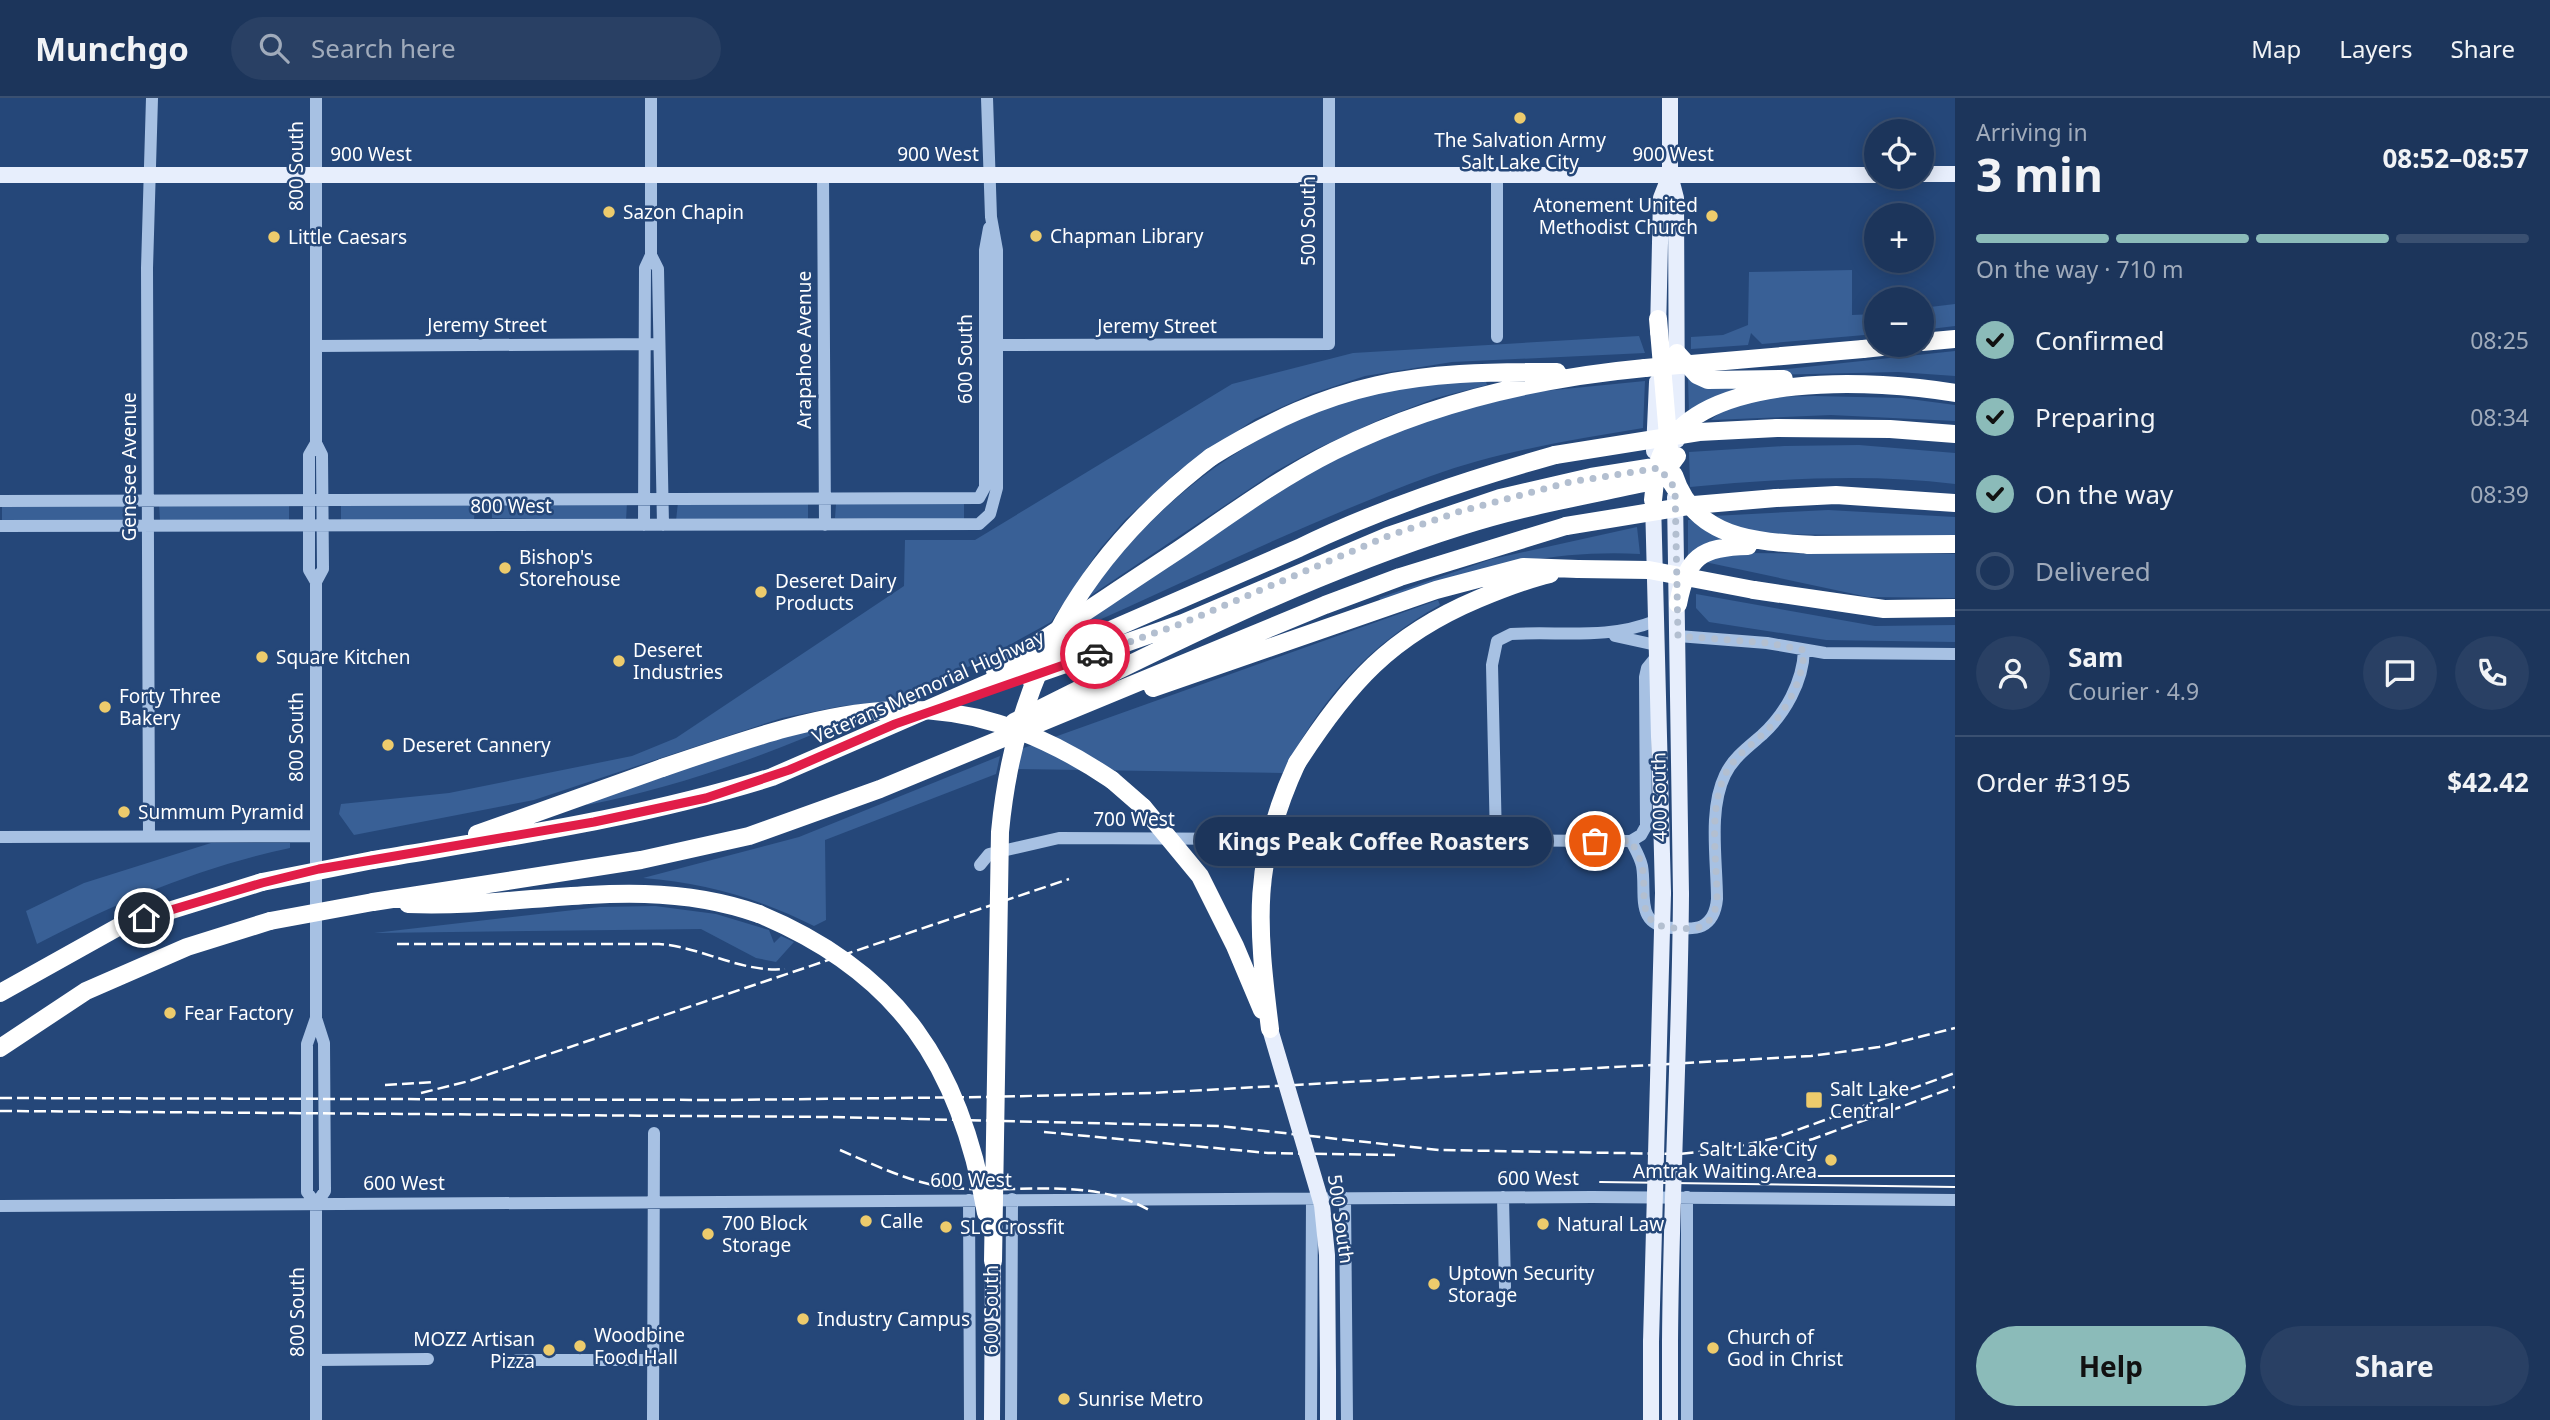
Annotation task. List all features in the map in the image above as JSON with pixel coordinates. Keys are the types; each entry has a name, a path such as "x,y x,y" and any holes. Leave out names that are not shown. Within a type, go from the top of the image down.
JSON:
{"highway":[{"path":"1658,319 1668,401 1666,466 1698,514 1728,535 1757,541 1817,545"},
{"path":"1934,341 1955,339"},
{"path":"993,1261 1000,832 1008,763 1018,725 1047,649 1084,584 1123,535 1170,489 1211,457 1275,420 1316,402 1383,382 1464,372 1595,372 1864,349"},
{"path":"1677,352 1697,375 1708,380 1781,379 1808,385 1914,386 1955,393"},
{"path":"951,699 1082,615 1248,501 1334,451 1458,402 1595,372"},
{"path":"1653,500 1666,466 1693,419 1728,402 1808,385"},
{"name":"Veterans Memorial Highway","path":"0,993 120,926 262,883 373,860 606,820 706,798 782,773 1354,521 1451,484 1555,454 1699,432 1777,428 1890,429 1955,434"},
{"path":"895,724 1183,623 1388,536 1458,512 1529,491 1666,466"},
{"path":"880,789 1182,637 1397,548 1666,466"},
{"path":"0,1048 86,991 187,947 270,921 695,849 814,815 1363,591 1566,527 1694,505 1776,498 1836,495 1955,503"},
{"path":"1678,604 1686,572 1694,559 1707,551 1726,546 1955,544"},
{"path":"998,740 1436,590 1523,567 1649,570 1754,590 1884,609 1955,608"},
{"path":"1270,1029 1259,933 1260,891 1266,851 1297,763 1329,713 1356,681 1395,644 1444,613 1525,579 1578,569"},
{"path":"440,848 779,728 867,710 912,709 960,714 1000,724 1041,739 1112,780 1143,807 1184,853 1222,919 1270,1029"},
{"path":"373,902 450,905 644,891 707,899 759,914 802,934 871,983 910,1020 927,1045 959,1104 974,1149 993,1261"}],"main road":[{"name":"400 South","path":"1666,466 1677,352 1676,198 1670,175 1670,98"},
{"name":"900 West","path":"0,175 1864,174"},
{"path":"1934,174 1955,174"},
{"name":"400 South","path":"1670,175 1661,198 1658,319 1666,466 1678,604 1681,894 1679,1023 1670,1199 1670,1420"},
{"name":"400 South","path":"1651,1420 1663,893 1653,500"},
{"name":"500 South","path":"1270,1029 1322,1205 1327,1255 1328,1420"},
{"name":"600 South","path":"992,1420 993,1261"}],"street":[{"name":"Genesee Avenue","path":"149,836 148,499 152,98"},
{"name":"800 South","path":"316,98 316,443 322,455 323,569 316,582 316,1018 307,1044 307,1192 316,1204 316,1420"},
{"path":"652,98 651,255 645,268 659,425 663,525"},
{"name":"600 South","path":"979,498 985,487 997,250 991,217 987,98"},
{"name":"500 South","path":"1329,98 1329,344"},
{"name":"Arapahoe Avenue","path":"823,174 825,525"},
{"path":"1497,174 1497,337"},
{"path":"644,525 645,425 652,344"},
{"name":"Jeremy Street","path":"316,346 652,344"},
{"name":"Jeremy Street","path":"991,345 1329,344"},
{"name":"600 South","path":"991,345 997,488"},
{"path":"645,425 659,425"},
{"name":"800 South","path":"316,443 309,455 309,570 316,582"},
{"name":"800 West","path":"0,526 975,525 990,514 997,488"},
{"name":"800 West","path":"0,501 979,498"},
{"path":"1496,840 1492,665 1497,641 1518,634 1604,634 1632,630 1655,621"},
{"path":"1604,634 1656,651"},
{"path":"1678,636 1858,654 1955,654"},
{"name":"400 South","path":"1656,651 1647,668 1646,677 1646,826 1643,833 1631,841 1643,868 1645,910 1658,925 1699,928 1715,912 1717,808 1721,785 1737,758 1784,710 1804,665 1804,650"},
{"path":"0,837 316,836"},
{"name":"700 West","path":"980,865 989,855 1059,838 1631,841"},
{"path":"653,1420 654,1133"},
{"path":"1503,1197 1504,1287"},
{"path":"1687,1197 1687,1420"},
{"name":"500 South","path":"1311,1420 1312,1198"},
{"name":"500 South","path":"1345,1198 1347,1420"},
{"name":"600 West","path":"0,1206 1012,1199 1951,1198"},
{"name":"600 South","path":"1011,1420 1012,1199"},
{"name":"600 South","path":"969,1200 970,1420"},
{"path":"316,1360 428,1359"},
{"path":"516,1360 653,1360"}],"shaded area":[{"path":"1852,270 1852,315 1864,314 1864,335 1762,344 1751,333 1748,345 1691,349 1691,337 1723,335 1748,325 1749,272"},
{"path":"1955,304 1955,326 1934,329 1934,307"},
{"path":"1639,336 1645,353 1452,362 1365,376 1311,394 1255,419 1177,472 1125,520 1099,550 1051,622 975,664 886,702 842,706 782,718 534,800 354,835 339,814 341,804 449,793 632,756 676,738 904,586 905,540 975,540 1232,384 1353,353"},
{"path":"1955,351 1955,376 1898,372 1721,376 1899,357 1934,357 1934,353"},
{"path":"1688,377 1748,385 1689,413"},
{"path":"1485,378 1487,385 1436,398 1381,419 1276,471 1087,598 1117,559 1150,523 1186,490 1226,460 1267,435 1311,414 1358,398 1416,385"},
{"path":"1645,381 1643,428 1509,453 1431,476 1300,529 1086,626 1084,620 1318,467 1425,419 1534,392"},
{"path":"1814,396 1902,398 1955,405 1955,421 1831,415 1711,420 1734,405 1747,401"},
{"path":"1859,445 1955,453 1955,484 1822,478 1690,487 1689,452"},
{"path":"627,502 626,521 492,518 492,505"},
{"path":"678,502 808,503 808,521 676,521"},
{"path":"964,502 964,521 835,518 836,504"},
{"path":"2,503 135,503 135,522 2,522"},
{"path":"159,503 289,503 289,521 160,521"},
{"path":"341,503 475,505 474,520 341,521"},
{"path":"1828,510 1955,517 1955,536 1759,534 1748,533 1713,516"},
{"path":"1697,519 1730,539 1708,542 1688,556 1688,520"},
{"path":"1637,527 1640,554 1573,555 1508,564 1444,580 1381,601 1379,598 1492,559"},
{"path":"1731,553 1955,554 1955,598 1868,597 1705,562"},
{"path":"1696,594 1875,626 1955,625 1955,642 1826,640 1709,622 1696,608"},
{"path":"1438,600 1440,605 1390,638 1348,677 1313,722 1283,773 1016,769 1021,749"},
{"path":"837,724 745,761 683,781 587,805 585,800 781,738"},
{"path":"1000,756 996,774 825,840 826,920 814,926 772,907 731,893 643,878 799,837"},
{"path":"211,843 290,843 290,848 224,865 160,887 37,944 26,911 84,883"},
{"path":"655,906 716,914 769,930 774,943 781,936 794,942 776,962 756,958 701,929 374,933 600,907"}],"tram line":[{"path":"1761,1176 1955,1176"},
{"path":"1600,1182 1955,1187"}],"railway":[{"path":"421,1093 469,1081 1069,879"},
{"path":"397,944 659,944 691,950 737,964 785,969"},
{"path":"0,1098 727,1100 1152,1093 1811,1056 1879,1047 1955,1028"},
{"path":"0,1111 831,1117 1219,1126 1439,1150 1679,1154 1727,1149 1775,1138 1955,1073"},
{"path":"385,1085 435,1082"},
{"path":"1743,1156 1813,1139 1955,1087"},
{"path":"1044,1132 1268,1153 1400,1155"},
{"path":"840,1150 895,1174 938,1186 1078,1190 1102,1193 1149,1210"}],"way so far":[{"path":"1095,654 1183,623 1388,536 1458,512 1514,495 1591,477 1659,468 1675,488 1678,636 1768,643 1804,650 1804,665 1784,710 1765,733 1745,749 1724,777 1717,808 1717,899 1715,912 1710,920 1699,928 1665,928 1653,922 1644,907 1643,868 1631,841 1595,841"}],"place":[{"name":"The Salvation Army Salt Lake City","path":"1520,118"},
{"name":"Sazon Chapin","path":"609,212"},
{"name":"Atonement United Methodist Church","path":"1712,216"},
{"name":"Chapman Library","path":"1036,236"},
{"name":"Little Caesars","path":"274,237"},
{"name":"Bishop's Storehouse","path":"505,568"},
{"name":"Deseret Dairy Products","path":"761,592"},
{"name":"Square Kitchen","path":"262,657"},
{"name":"Deseret Industries","path":"619,661"},
{"name":"Forty Three Bakery","path":"105,707"},
{"name":"Deseret Cannery","path":"388,745"},
{"name":"Summum Pyramid","path":"124,812"},
{"name":"Kings Peak Coffee Roasters","path":"1595,841"},
{"name":"Fear Factory","path":"170,1013"},
{"name":"Salt Lake Central","path":"1814,1100"},
{"name":"Salt Lake City Amtrak Waiting Area","path":"1831,1160"},
{"name":"Calle","path":"866,1221"},
{"name":"Natural Law","path":"1543,1224"},
{"name":"SLC Crossfit","path":"946,1227"},
{"name":"700 Block Storage","path":"708,1234"},
{"name":"Uptown Security Storage","path":"1434,1284"},
{"name":"Industry Campus","path":"803,1319"},
{"name":"Woodbine Food Hall","path":"580,1346"},
{"name":"Church of God in Christ","path":"1713,1348"},
{"name":"MOZZ Artisan Pizza","path":"549,1350"},
{"name":"Sunrise Metro","path":"1064,1399"}],"route":[{"path":"144,918 319,869 594,822 706,798 772,777 895,724 1095,654"}]}
